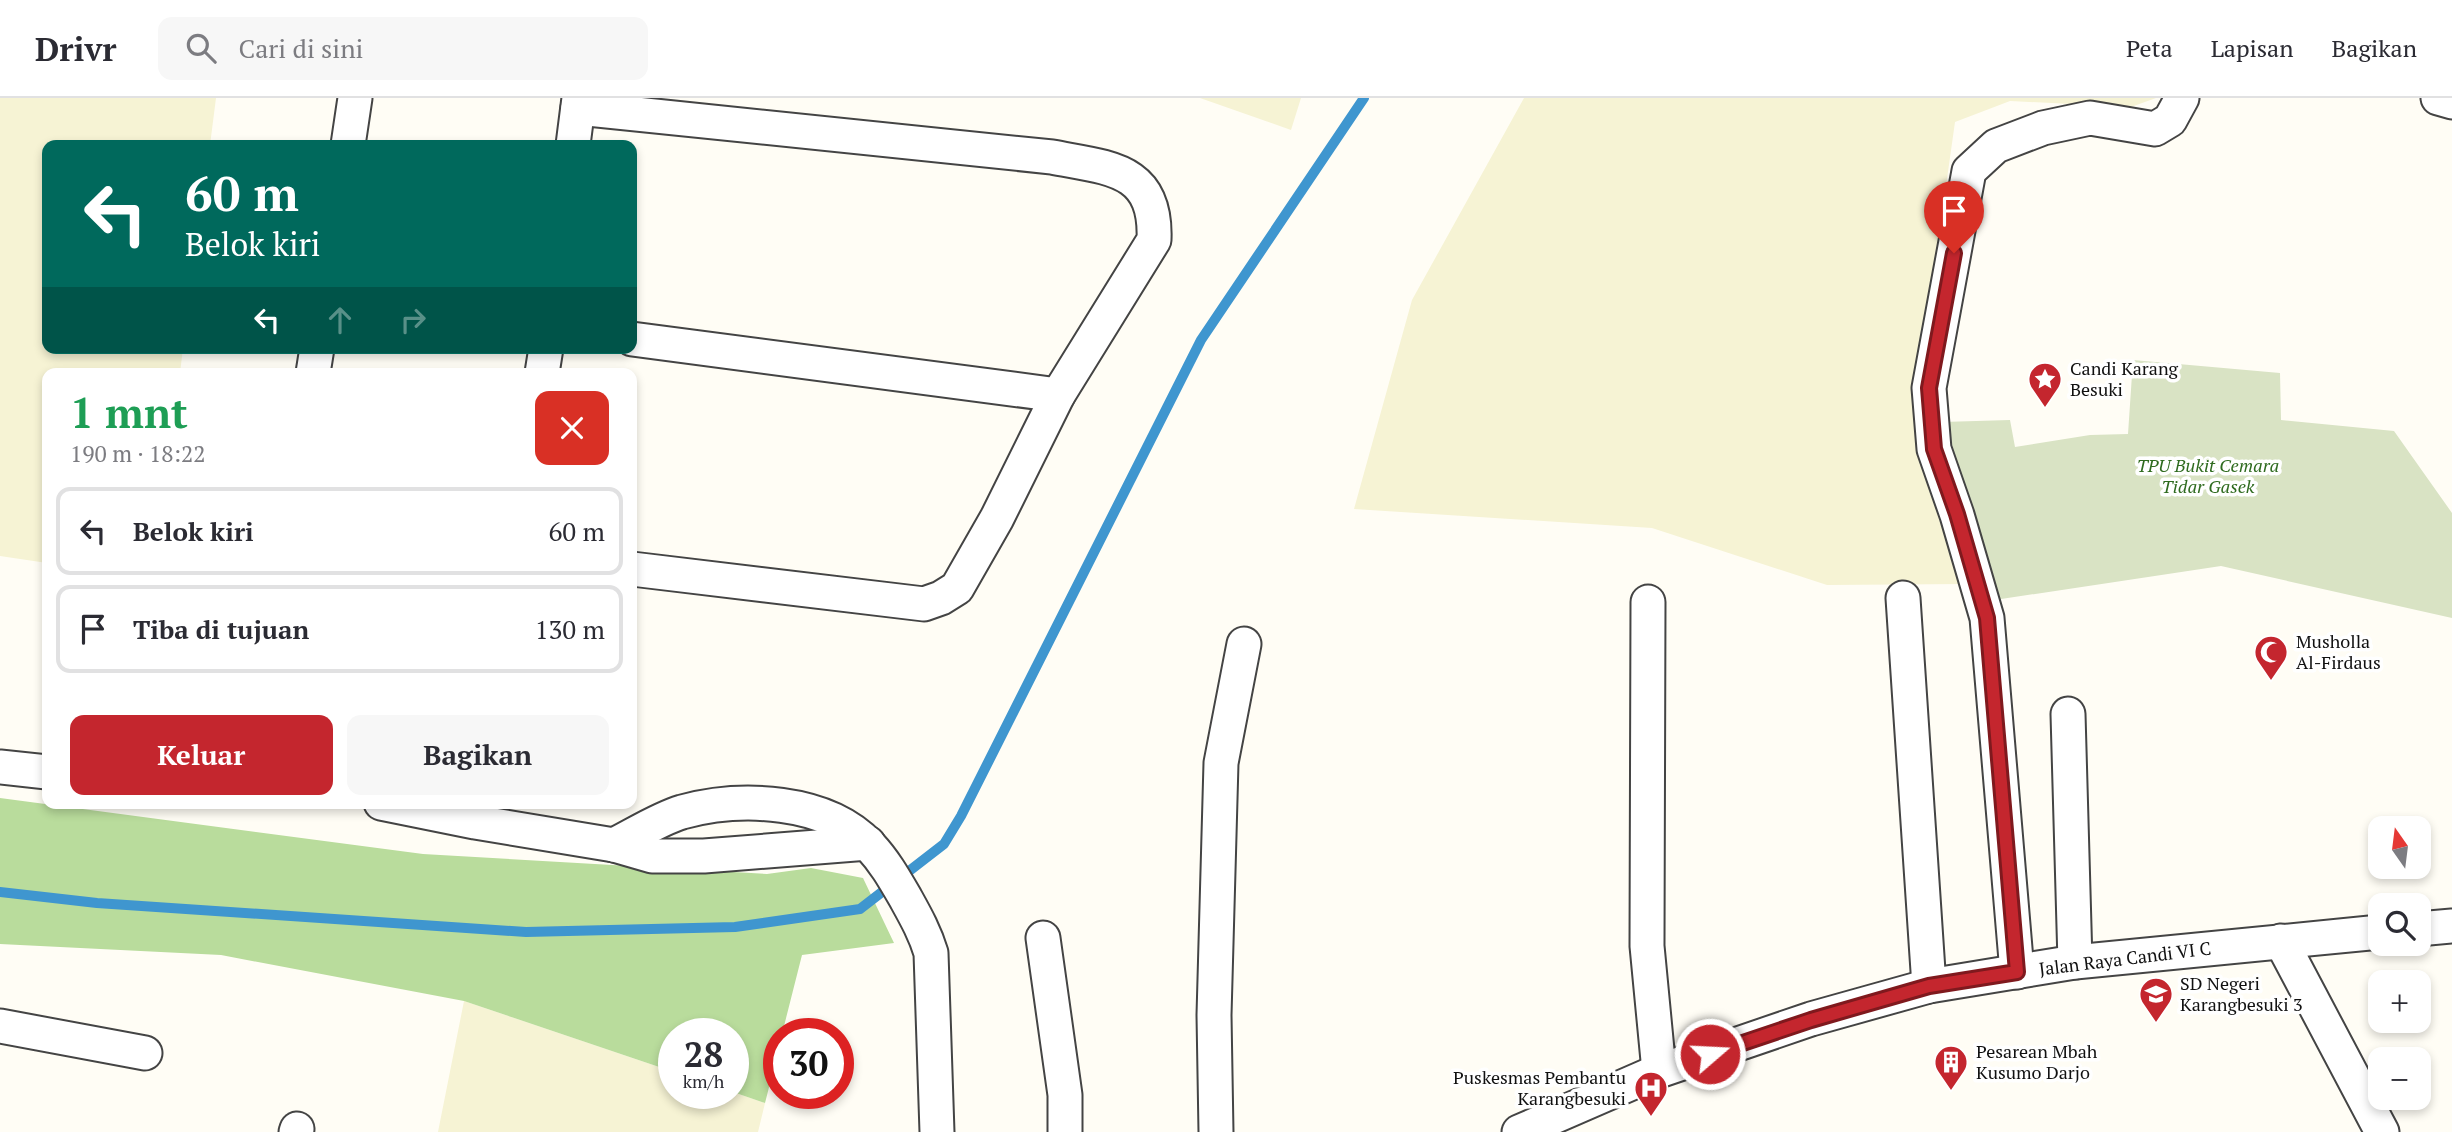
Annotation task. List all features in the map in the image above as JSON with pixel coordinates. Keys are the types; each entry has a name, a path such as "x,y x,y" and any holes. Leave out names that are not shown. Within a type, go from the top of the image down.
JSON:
{"street":[{"path":"349,140 355,98"},
{"path":"2017,972 1987,618 1957,514 1934,449 1929,388 1966,185 1969,171 1996,146 2043,128 2090,118 2155,129 2170,120 2182,98"},
{"path":"2438,98 2452,102"},
{"path":"574,140 578,103 1052,157 1110,169 1133,180 1145,191 1155,220 1154,240 1058,395 997,518 957,588 942,598 924,604 637,570"},
{"path":"637,340 1058,395"},
{"path":"1903,598 1929,986"},
{"path":"1648,603 1647,946 1659,1071"},
{"path":"1216,1132 1214,1015 1221,763 1244,644"},
{"path":"2068,715 2075,962"},
{"path":"0,767 42,771"},
{"path":"614,845 680,813 735,802 804,808 837,821 878,855 925,934 931,953 937,1132"},
{"path":"439,809 477,813 652,856 878,855"},
{"path":"2431,928 2452,926"},
{"name":"Jalan Raya Candi VI C","path":"1519,1132 1659,1071 1811,1020 1929,986 2075,962 2368,933"},
{"path":"1043,939 1065,1095 1066,1132"},
{"path":"2280,941 2382,1132"},
{"path":"0,1026 145,1053"}],"shaded area":[{"path":"0,98 216,98 211,140 42,140 42,354 182,354 181,368 42,368 42,562 0,556"},
{"path":"1200,98 1301,98 1291,130"},
{"path":"1524,98 2156,98 2131,107 2010,101 1955,122 1919,378 1966,584 1827,585 1652,528 1354,509 1412,300"},
{"path":"464,1001 658,1067 658,1109 749,1109 749,1098 763,1102 764,1109 758,1132 438,1132"}],"green space":[{"name":"TPU Bukit Cemara Tidar Gasek","path":"2133,360 2280,373 2281,420 2394,431 2452,513 2452,618 2221,566 1988,601 1942,422 2010,420 2015,447 2090,435 2128,434"},
{"path":"0,798 42,804 42,809 83,809 423,854 767,874 811,868 863,878 894,943 802,955 786,1018 763,1018 763,1102 749,1098 749,1018 658,1018 658,1067 464,1001 221,955 0,944"}],"waterway":[{"path":"0,892 97,903 526,932 735,927 860,909 944,844 961,816 1201,340 1364,98"}],"place":[{"name":"Candi Karang Besuki","path":"2045,409"},
{"name":"Musholla Al-Firdaus","path":"2271,682"},
{"name":"SD Negeri Karangbesuki 3","path":"2156,1024"},
{"name":"Pesarean Mbah Kusumo Darjo","path":"1951,1092"},
{"name":"Puskesmas Pembantu Karangbesuki","path":"1651,1118"}],"route":[{"path":"1710,1054 1811,1020 1929,986 2017,972 1987,618 1957,514 1934,449 1929,388 1954,253"}]}
